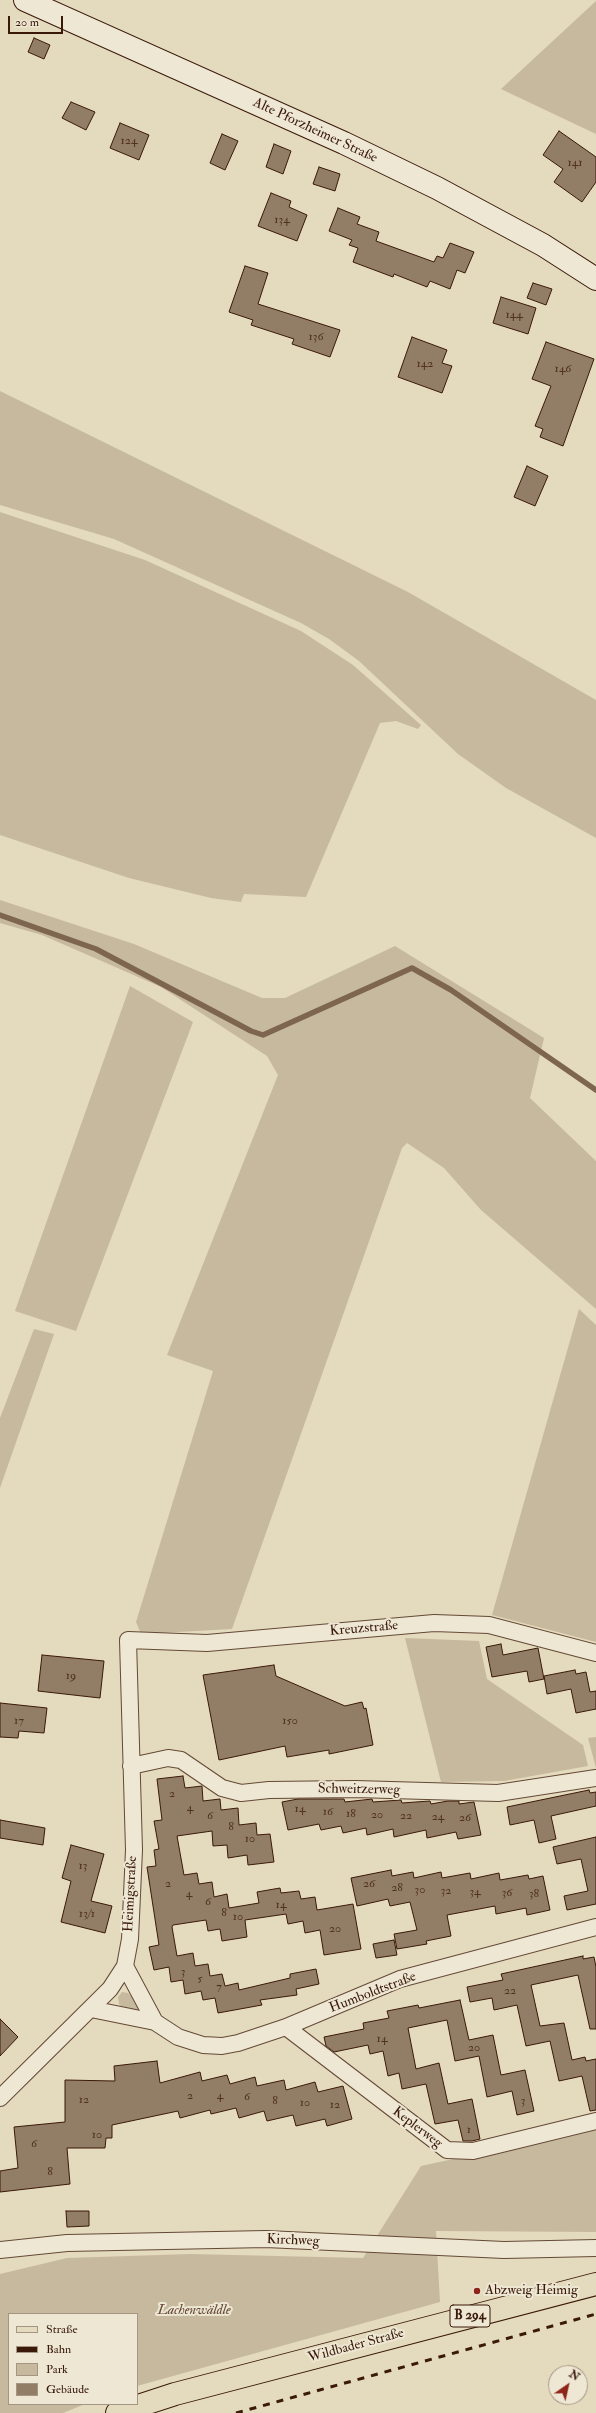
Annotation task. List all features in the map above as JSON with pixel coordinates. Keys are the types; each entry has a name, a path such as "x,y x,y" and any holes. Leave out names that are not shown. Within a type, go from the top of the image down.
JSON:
{"main road":[{"name":"Alte Pforzheimer Straße","path":"25,0 344,143 431,185 530,238 596,279"},
{"name":"Wildbader Straße","path":"117,2413 182,2392 596,2284"}],"street":[{"name":"Kreuzstraße","path":"128,1640 207,1643 434,1623 489,1625 596,1653"},
{"name":"Heimigstraße","path":"0,2098 110,1989 124,1966 130,1939 134,1850 128,1640"},
{"name":"Schweitzerweg","path":"131,1766 168,1758 181,1760 222,1788 241,1794 268,1790 355,1789 498,1793 596,1778"},
{"name":"Humboldtstraße","path":"91,2009 155,2022 178,2037 203,2045 222,2046 238,2043 286,2027 400,1979 596,1927"},
{"name":"Humboldtstraße","path":"124,1966 155,2022"},
{"name":"Keplerweg","path":"286,2027 447,2150 473,2151 596,2121"},
{"name":"Kirchweg","path":"0,2250 67,2243 266,2239 504,2250 593,2251"}],"green space":[{"path":"596,1 596,134 501,89"},
{"path":"0,391 408,592 596,700 596,838 506,788 458,754 359,661 329,639 301,623 114,539 0,505"},
{"path":"0,512 145,560 301,631 353,665 421,725 418,729 396,721 380,723 306,897 244,894 241,902 211,898 129,878 0,835"},
{"path":"0,900 134,944 262,998 285,998 395,946 544,1038 530,1098 596,1161 596,1309 481,1210 444,1168 407,1143 402,1148 232,1629 141,1634 136,1622 213,1371 167,1355 278,1075 267,1056 161,987 42,935 0,923"},
{"path":"130,986 193,1022 76,1331 15,1311"},
{"path":"579,1309 596,1325 596,1642 492,1615"},
{"path":"34,1329 54,1334 0,1488 0,1418"},
{"path":"405,1638 479,1641 487,1679 583,1745 588,1766 504,1781 441,1782"},
{"path":"596,1737 596,1768 588,1738"},
{"path":"122,1992 128,1993 137,2002 138,2009 133,2012 124,2010 119,2004 118,1997"},
{"name":"Lachenwäldle","path":"596,2128 596,2232 436,2231 440,2302 138,2386 138,2313 8,2313 8,2405 83,2405 63,2413 0,2413 0,2274 67,2258 191,2254 363,2258 421,2166"}],"building":[{"path":"34,38 50,45 44,59 28,52"},
{"path":"71,102 95,112 86,130 62,118"},
{"path":"120,123 149,135 139,160 110,148"},
{"path":"559,131 596,157 596,182 582,202 554,182 563,169 543,155"},
{"path":"222,134 238,141 225,170 210,163"},
{"path":"274,144 291,151 283,174 266,167"},
{"path":"319,167 340,174 335,191 313,184"},
{"path":"271,193 291,201 289,207 307,215 297,241 258,226"},
{"path":"338,208 360,217 357,224 379,232 376,241 434,262 437,256 443,258 450,243 474,252 465,273 457,270 450,289 430,281 427,287 394,274 393,277 353,262 358,248 349,245 352,240 329,231"},
{"path":"245,266 268,273 258,304 340,330 330,357 292,344 294,339 251,325 253,320 229,312"},
{"path":"533,283 552,289 546,305 527,298"},
{"path":"501,297 536,308 528,334 493,323"},
{"path":"412,337 447,350 442,363 452,366 442,393 398,377"},
{"path":"546,342 594,359 563,446 540,437 543,429 535,426 551,386 532,379"},
{"path":"527,466 548,476 535,506 514,497"},
{"path":"501,1644 503,1655 538,1648 544,1679 529,1682 527,1671 492,1677 486,1647"},
{"path":"42,1655 104,1661 100,1698 38,1691"},
{"path":"274,1665 276,1676 345,1706 362,1702 364,1709 366,1708 373,1745 329,1754 329,1750 287,1757 285,1746 219,1760 203,1675"},
{"path":"575,1670 576,1674 586,1672 590,1692 596,1691 596,1709 576,1713 571,1689 547,1694 544,1676"},
{"path":"0,1703 47,1708 44,1733 19,1731 18,1738 0,1737"},
{"path":"183,1776 185,1788 202,1786 203,1801 220,1799 221,1810 238,1808 239,1825 256,1823 257,1835 270,1834 274,1862 248,1865 247,1855 228,1858 227,1845 213,1846 212,1831 177,1836 184,1875 197,1873 199,1884 212,1882 214,1897 227,1894 229,1908 259,1903 257,1892 280,1888 281,1893 299,1891 301,1899 315,1897 317,1910 353,1904 361,1949 324,1955 320,1930 305,1933 303,1921 288,1924 286,1914 245,1920 247,1937 222,1941 220,1929 208,1931 206,1920 173,1925 172,1927 177,1956 193,1953 195,1966 208,1964 210,1976 222,1974 225,1986 238,1983 239,1990 290,1978 290,1974 316,1969 319,1984 296,1989 297,1995 260,2000 262,2005 218,2013 215,1998 203,2000 201,1991 185,1994 183,1980 171,1982 169,1967 154,1970 149,1947 159,1945 147,1867 156,1866 154,1850 159,1849 154,1821 162,1820 157,1779"},
{"path":"589,1790 590,1793 596,1792 596,1806 551,1816 556,1839 539,1843 534,1820 510,1825 507,1807"},
{"path":"298,1799 344,1799 345,1802 372,1799 373,1802 401,1800 402,1803 430,1801 431,1804 448,1801 459,1801 459,1804 474,1802 481,1835 458,1839 456,1832 427,1838 426,1830 394,1837 393,1829 367,1835 366,1828 343,1833 341,1826 321,1830 319,1824 288,1830 282,1802"},
{"path":"0,1820 45,1828 43,1845 0,1838"},
{"path":"596,1837 596,1904 567,1910 564,1896 588,1891 581,1859 557,1864 553,1847"},
{"path":"71,1845 104,1854 91,1901 112,1906 105,1933 61,1922 71,1881 62,1878"},
{"path":"391,1870 392,1876 413,1872 414,1878 441,1872 442,1878 470,1873 471,1879 499,1873 500,1880 528,1875 529,1879 543,1876 550,1910 527,1915 526,1908 496,1914 495,1906 447,1915 451,1936 426,1941 427,1944 397,1949 394,1934 417,1930 410,1902 390,1906 388,1899 357,1906 351,1878"},
{"path":"394,1940 397,1955 376,1958 373,1944"},
{"path":"583,1956 583,1959 594,1957 596,1967 596,2029 590,2029 578,1975 531,1985 540,2026 564,2023 572,2060 585,2057 586,2061 596,2059 596,2110 590,2111 582,2076 559,2081 550,2041 526,2046 517,2005 494,2010 492,1998 470,2002 467,1987 503,1980 501,1974"},
{"path":"460,2000 469,2040 493,2035 501,2075 525,2070 534,2111 517,2115 512,2091 487,2097 479,2056 455,2061 447,2020 408,2028 416,2069 439,2063 448,2104 472,2099 480,2139 463,2141 458,2120 435,2124 426,2084 402,2089 399,2073 388,2076 383,2051 370,2054 368,2045 334,2052 326,2046 324,2037 364,2029 363,2023 389,2018 387,2011 418,2005 419,2008"},
{"path":"0,2019 18,2037 0,2056"},
{"path":"157,2061 160,2083 200,2072 202,2081 227,2075 230,2084 255,2077 257,2086 284,2080 286,2090 315,2082 318,2092 343,2086 352,2119 327,2126 325,2119 296,2126 293,2115 267,2121 264,2111 239,2118 236,2108 211,2114 210,2110 180,2118 178,2111 112,2125 112,2138 106,2138 105,2148 67,2148 70,2184 0,2192 0,2171 18,2168 14,2127 65,2122 65,2080 115,2081 114,2066"},
{"path":"66,2211 89,2211 89,2226 67,2227"}],"waterway":[{"path":"0,915 96,949 251,1031 263,1035 412,968 451,990 596,1090"}],"railway":[{"path":"236,2413 596,2314"}],"place":[{"name":"Abzweig Heimig","path":"477,2291"}]}
